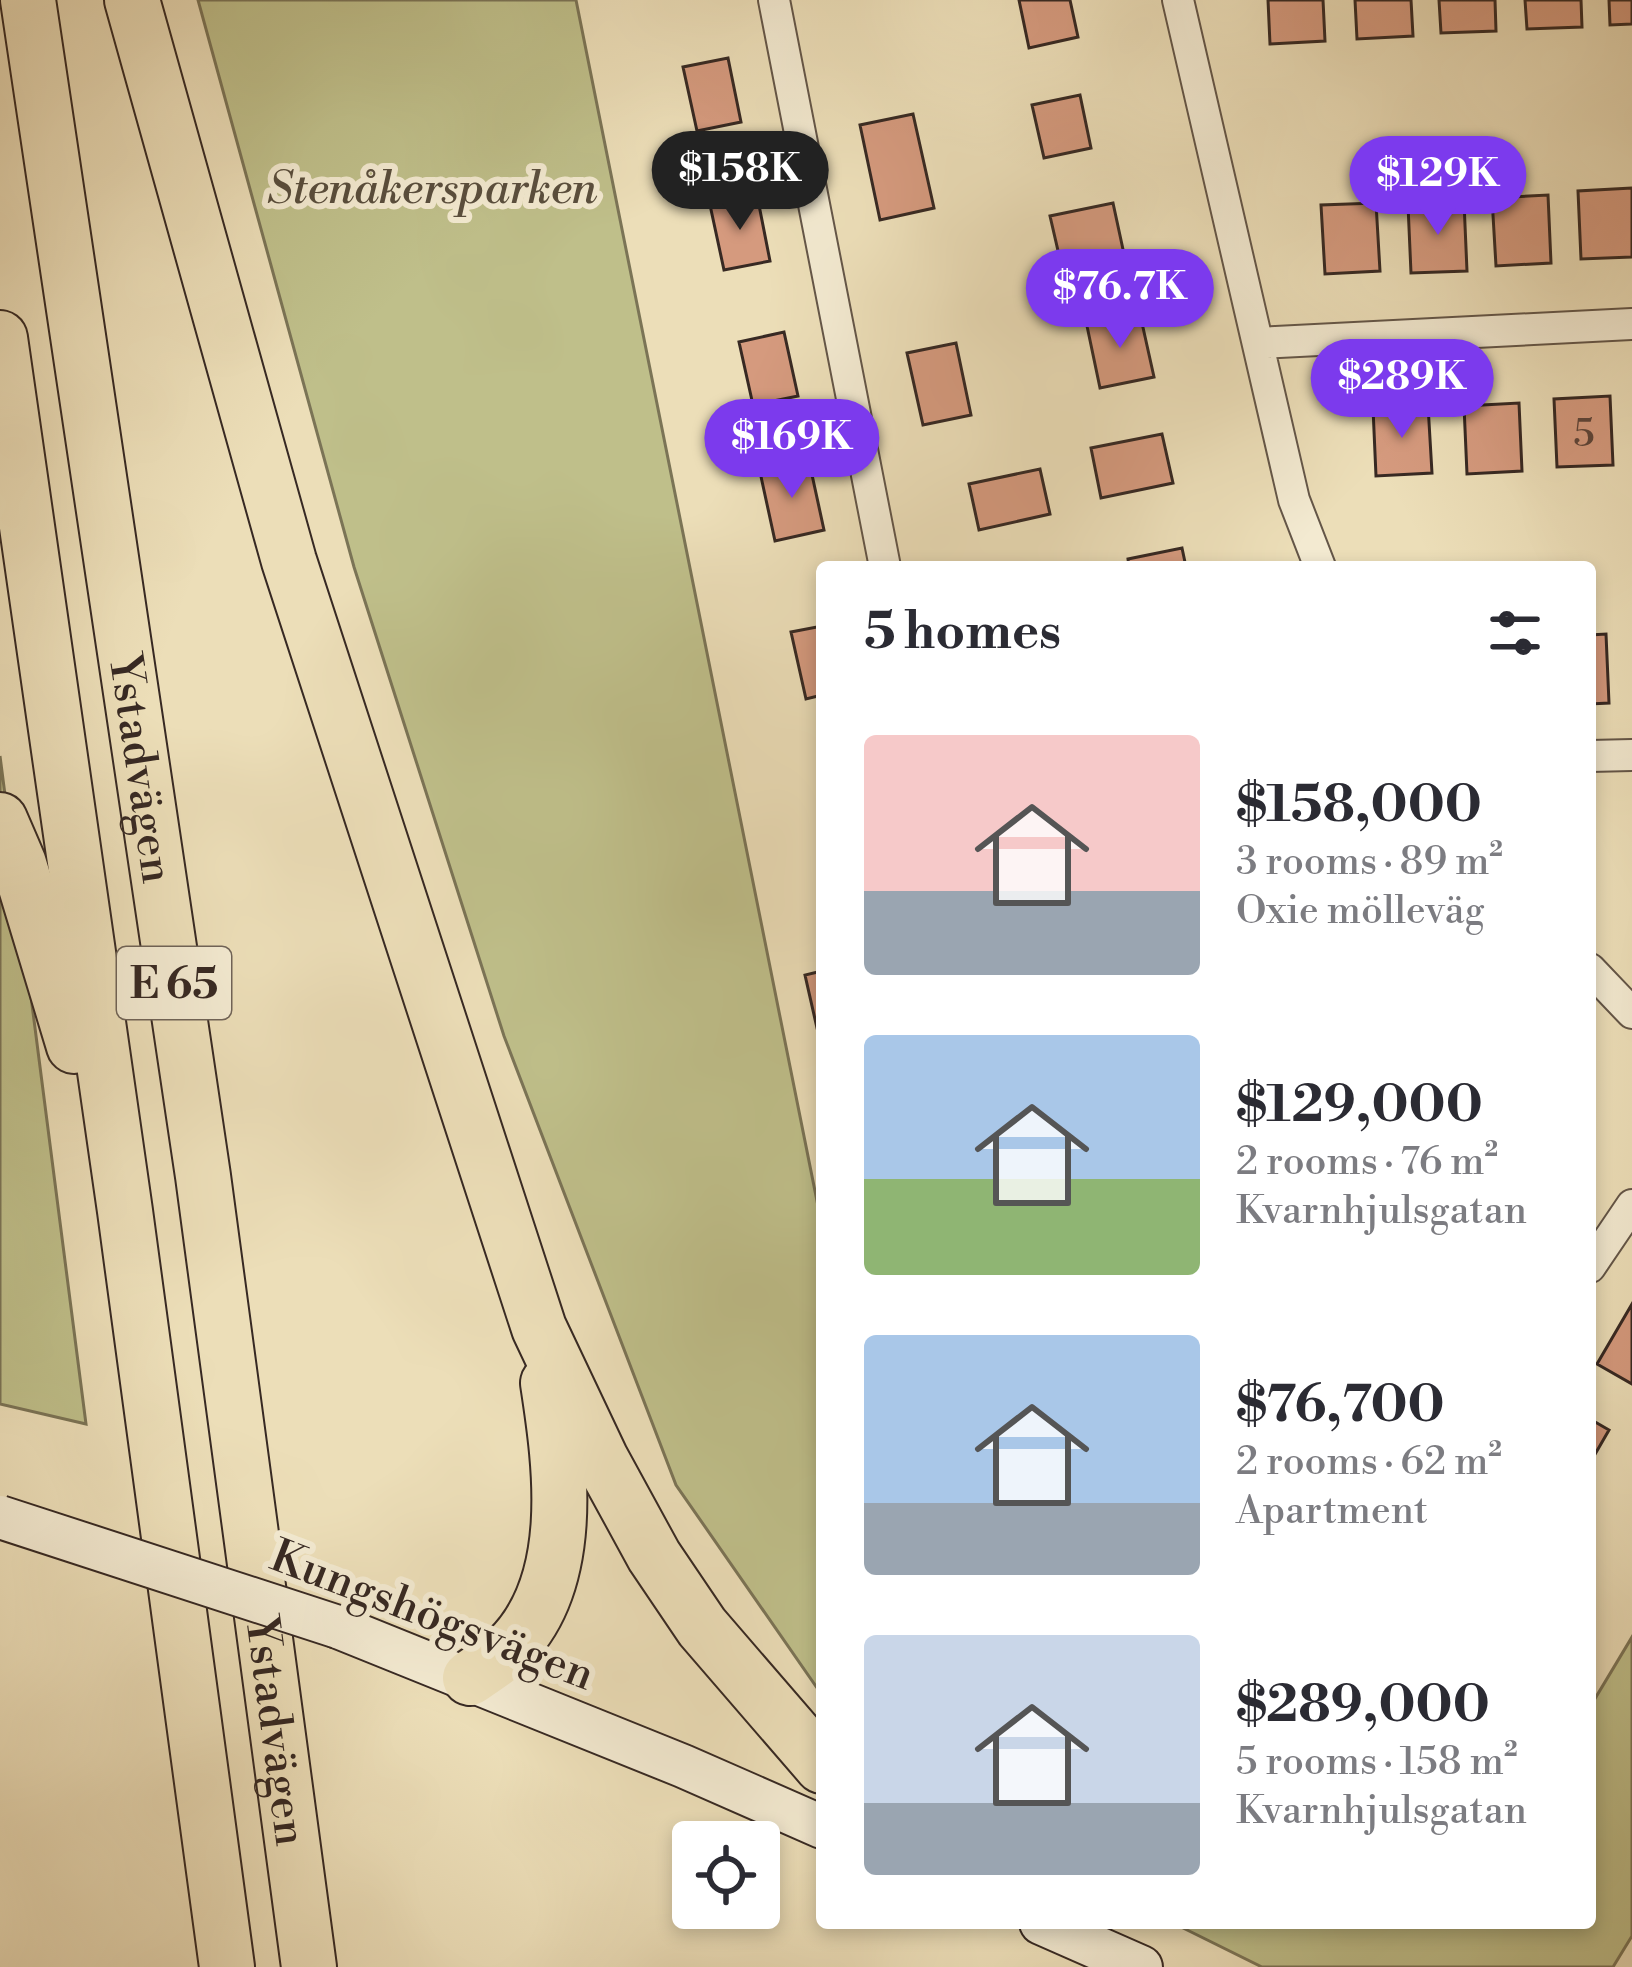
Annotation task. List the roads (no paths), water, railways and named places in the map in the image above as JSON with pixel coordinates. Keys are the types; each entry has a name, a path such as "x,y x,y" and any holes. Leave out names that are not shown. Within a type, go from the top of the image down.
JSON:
{"highway":[{"name":"Ystadvägen","path":"28,0 203,1177 309,1967"},
{"path":"132,0 289,561 539,1328 601,1459 654,1556 702,1628 816,1759"},
{"name":"Ystadvägen","path":"0,338 125,1210 226,1967"},
{"path":"0,820 19,864 125,1210"},
{"path":"470,1678 508,1650 529,1624 547,1587 557,1540 554,1424 539,1328"}],"street":[{"path":"774,0 884,561"},
{"path":"1178,0 1294,500 1318,561"},
{"path":"1258,343 1632,324"},
{"path":"1596,756 1632,755"},
{"path":"1596,975 1632,1013"},
{"path":"1596,1258 1632,1205"},
{"name":"Kungshögsvägen","path":"0,1517 338,1627 816,1824"},
{"path":"1055,1929 1141,1967"}],"park label":[{"name":"Stenåkersparken","path":"432,187"}]}
